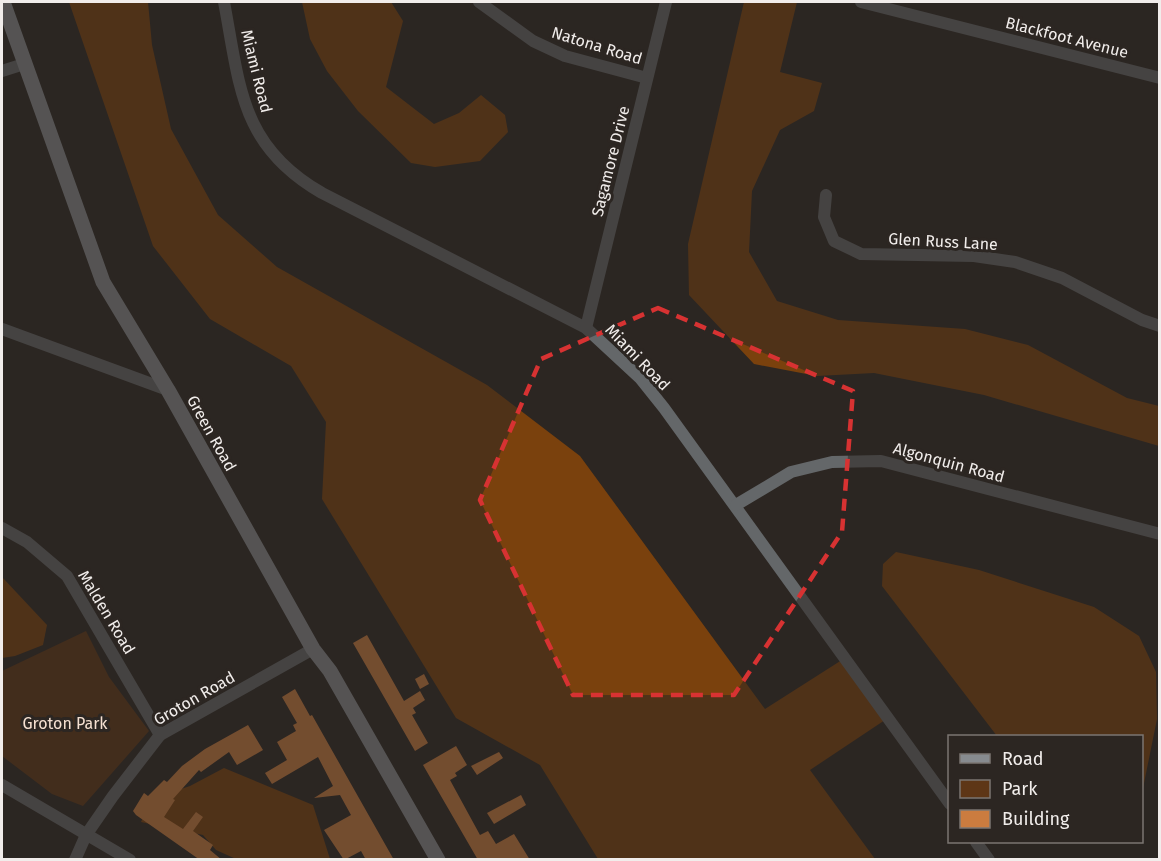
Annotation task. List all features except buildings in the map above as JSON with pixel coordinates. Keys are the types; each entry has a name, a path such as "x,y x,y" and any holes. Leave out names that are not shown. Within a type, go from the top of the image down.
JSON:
{"main road":[{"name":"Green Road","path":"3,2 103,282 168,390 313,649 330,671 438,860"}],"street":[{"name":"Miami Road","path":"224,2 248,111 261,141 278,162 298,179 322,193 586,328 640,378 736,506 948,801"},
{"name":"Natona Road","path":"479,2 533,41 565,56 647,78"},
{"name":"Sagamore Drive","path":"586,328 666,2"},
{"name":"Blackfoot Avenue","path":"861,2 1160,78"},
{"path":"2,72 24,64"},
{"name":"Glen Russ Lane","path":"826,195 824,217 834,241 861,254 974,256 1015,262 1062,278 1142,320 1160,326"},
{"path":"2,329 168,390"},
{"name":"Algonquin Road","path":"736,506 791,472 832,462 881,461 1160,534"},
{"name":"Malden Road","path":"2,528 27,542 67,576 160,735"},
{"name":"Groton Road","path":"75,860 86,836 113,796 160,735 313,649"},
{"path":"2,785 130,860"},
{"path":"977,843 989,860"}],"highlighted area":[{"path":"658,308 853,391 842,532 734,695 573,695 480,500 541,359"}],"green space":[{"name":"Groton Park","path":"86,631 109,677 149,731 83,806 52,794 2,756 2,671"}],"shaded area":[{"path":"69,2 148,2 152,45 171,129 218,215 277,267 487,385 580,456 765,709 845,658 888,718 810,770 875,859 598,859 540,765 456,718 322,499 326,422 291,366 210,319 153,246"},
{"path":"302,2 391,2 403,21 386,87 434,124 459,113 481,95 505,115 508,132 480,161 435,167 411,163 358,111 327,71 310,39"},
{"path":"744,2 797,2 780,72 822,83 814,111 780,130 752,191 749,252 777,301 838,320 965,329 1028,345 1127,398 1159,406 1159,446 984,395 874,373 817,376 754,364 689,295 688,244"},
{"path":"896,552 979,570 1094,607 1139,636 1156,672 1157,719 1143,788 1143,735 996,735 882,586 883,564"},
{"path":"2,577 47,625 43,645 15,656 2,658"},
{"path":"224,768 313,805 330,859 236,859 216,850 203,835 141,822 151,799 190,786"}]}
